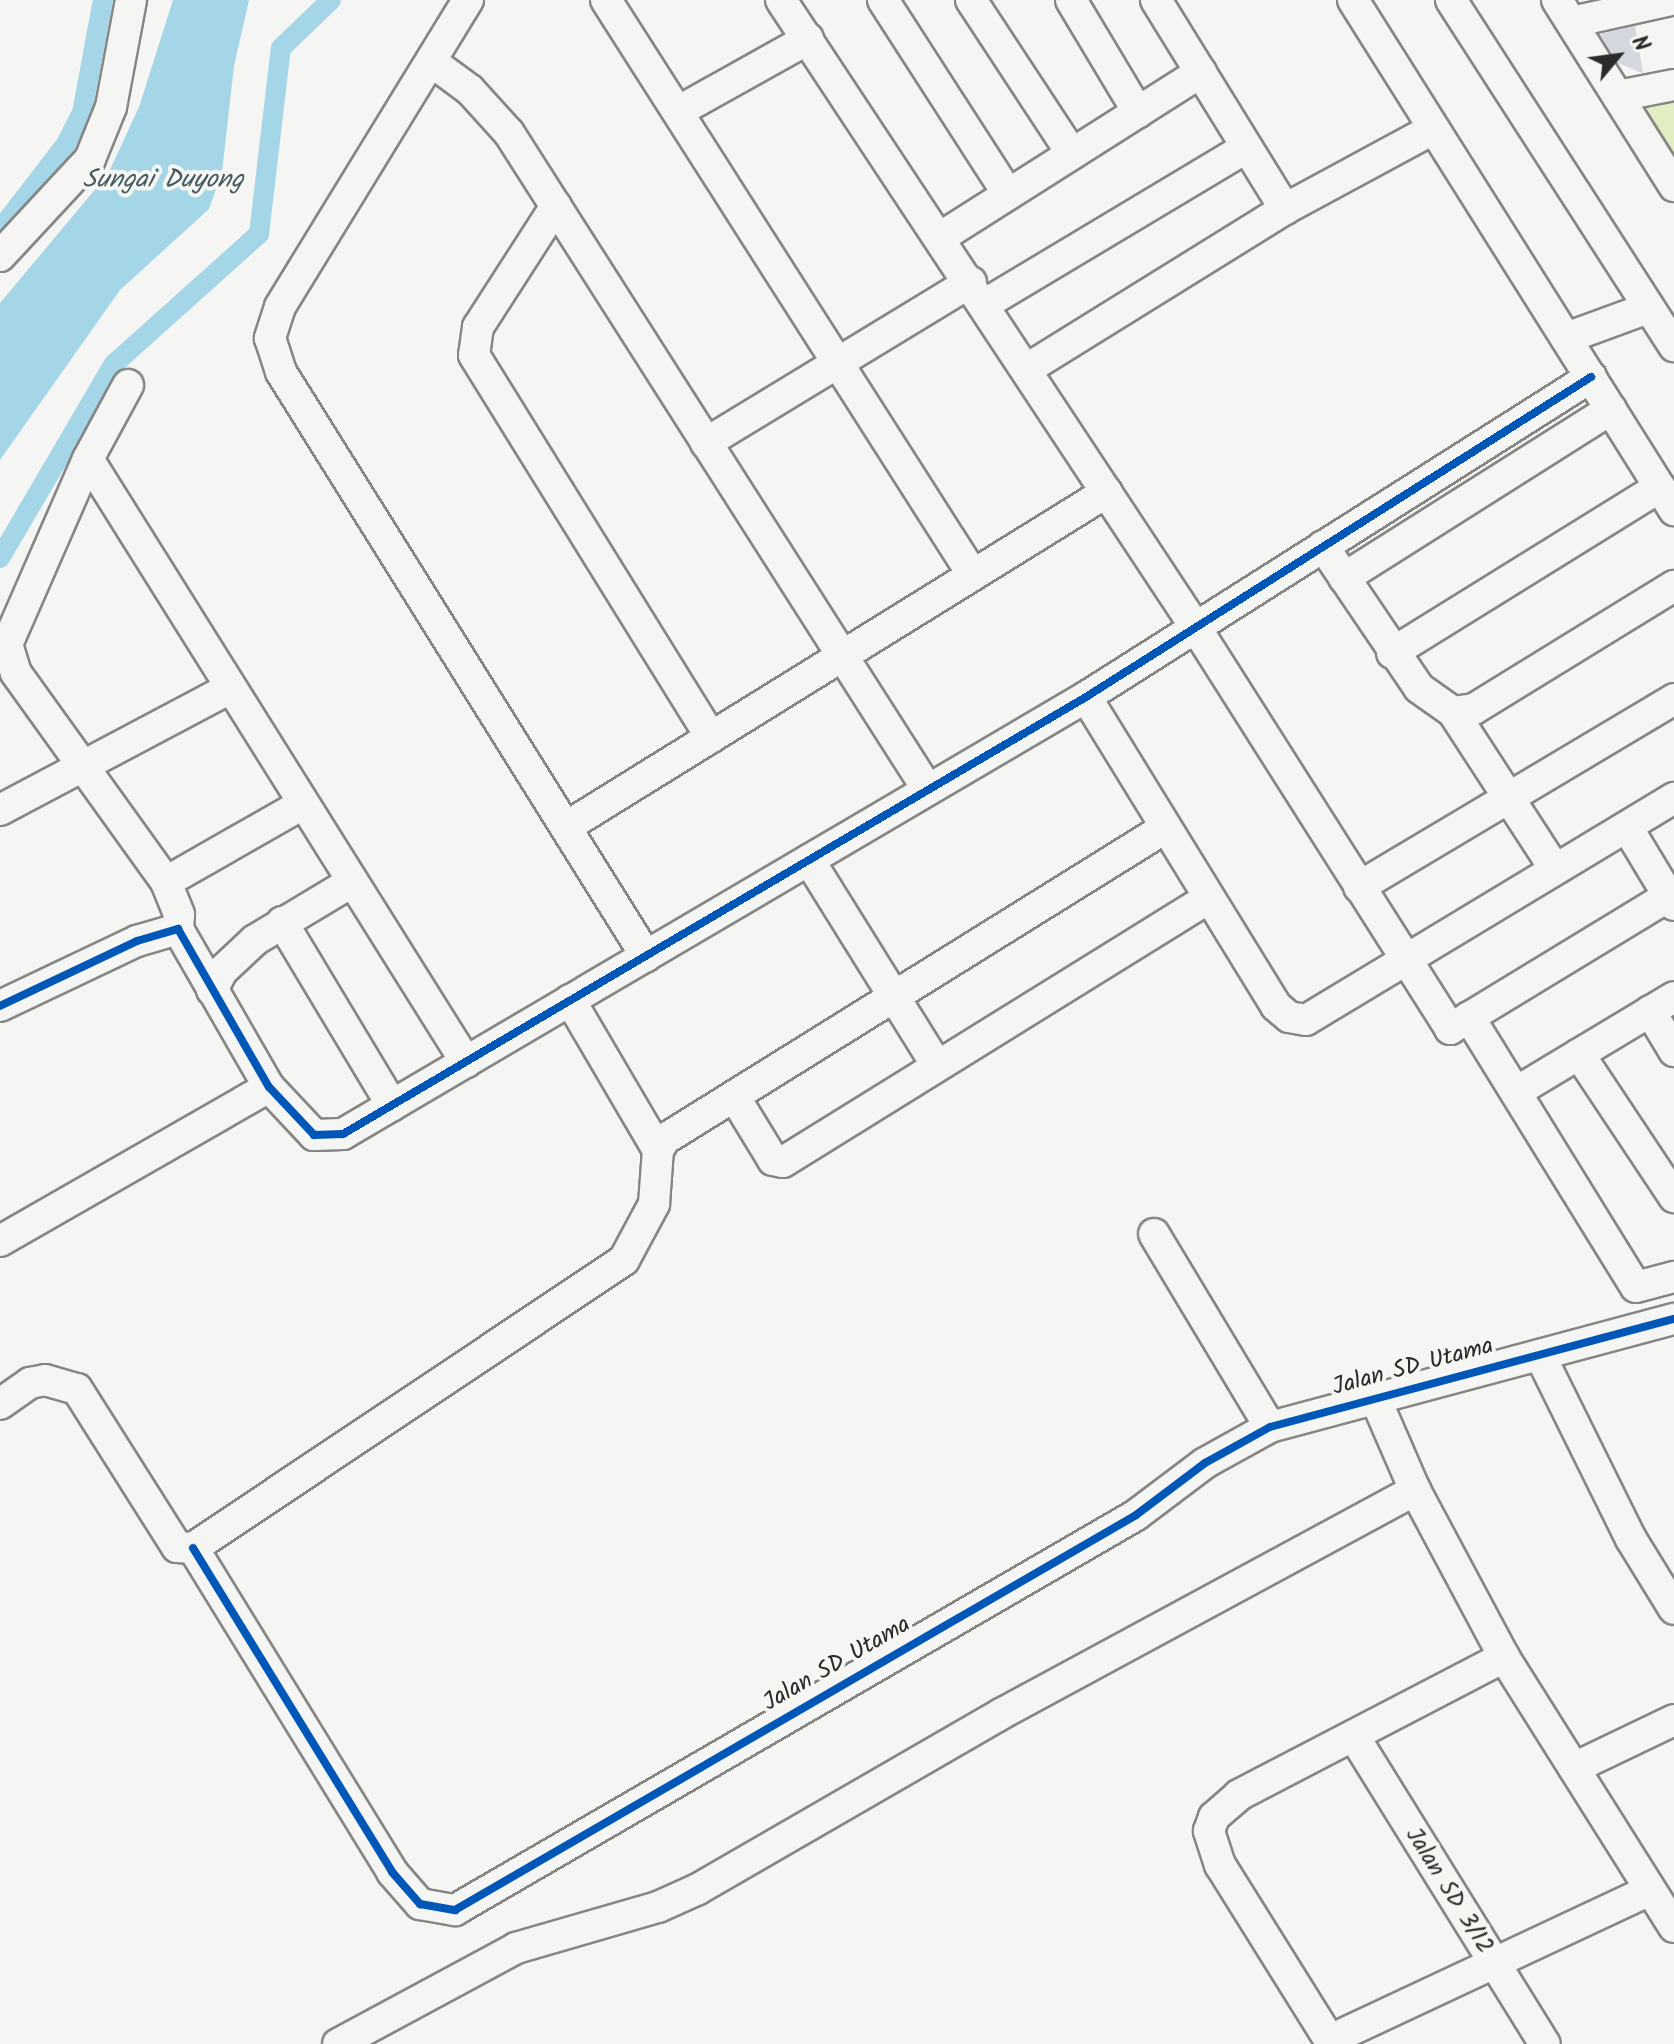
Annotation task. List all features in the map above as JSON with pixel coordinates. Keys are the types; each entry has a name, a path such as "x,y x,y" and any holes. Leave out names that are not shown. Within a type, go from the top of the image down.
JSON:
{"street":[{"path":"2,249 90,159 111,107 131,0"},
{"path":"468,0 280,307 270,338 281,372 646,956"},
{"path":"606,0 838,359 973,575"},
{"path":"781,0 978,293 1196,628 1406,960 1516,1092 1636,1287 1674,1277"},
{"path":"883,0 1008,194"},
{"path":"971,0 1072,154"},
{"path":"1071,0 1138,112"},
{"path":"1156,0 1285,209"},
{"path":"1353,0 1667,499 1392,653"},
{"path":"1451,0 1660,313 1674,346"},
{"path":"1671,0 1564,11 1674,186"},
{"path":"679,111 808,39"},
{"path":"432,62 491,110 556,206 928,790"},
{"path":"941,237 1201,72"},
{"path":"1618,96 1674,85"},
{"path":"1027,369 1285,209 1433,129"},
{"path":"706,443 838,359 978,293 1247,147"},
{"path":"556,206 478,327 474,355 711,737"},
{"path":"1566,338 1660,313"},
{"path":"128,385 88,459 7,644 16,673 81,770 166,882 179,915 178,929 269,1087 314,1135 328,1138 466,1062 1086,697 1591,377"},
{"path":"1344,578 1611,409"},
{"path":"88,459 466,1062"},
{"path":"566,827 1107,492"},
{"path":"1323,546 1392,653 1419,688 1453,712 1555,869"},
{"path":"1453,712 1474,709 1674,586"},
{"path":"0,810 81,770 230,688"},
{"path":"1086,697 1207,899 1276,1006 1289,1017 1306,1020 1323,1014 1406,960 1674,798"},
{"path":"1359,887 1674,699"},
{"path":"166,882 303,804"},
{"path":"1460,1023 1672,898 1627,827"},
{"path":"0,1404 30,1383 45,1380 77,1389 177,1547 193,1548 624,1260 654,1204 658,1150 665,1139 1165,828"},
{"path":"809,860 936,1064"},
{"path":"212,990 239,954 282,922 352,882"},
{"path":"734,1096 773,1160 792,1157 936,1064 1207,899"},
{"path":"282,922 392,1105"},
{"path":"0,1006 137,941 178,929"},
{"path":"570,1000 658,1150"},
{"path":"1516,1092 1662,1004 1674,1051"},
{"path":"1579,1054 1674,1197"},
{"path":"0,1241 269,1087"},
{"path":"1154,1234 1270,1427"},
{"name":"Jalan SD Utama","path":"193,1548 392,1872 420,1904 455,1910 1136,1515 1205,1463 1270,1427 1674,1319"},
{"path":"1540,1355 1631,1539 1674,1609"},
{"path":"1375,1398 1415,1490 1504,1657 1665,1907 1494,1963 1331,2042 1220,1865 1209,1831 1214,1817 1239,1795 1355,1738 1504,1657"},
{"path":"338,2044 516,1948 658,1907 698,1889 1001,1714 1415,1490"},
{"path":"1574,1768 1674,1720"},
{"name":"Jalan SD 3/12","path":"1355,1738 1545,2044"}],"green space":[{"path":"1674,102 1674,163 1641,107"}],"water":[{"name":"Sungai Duyong","path":"173,0 249,0 234,66 222,172 209,209 120,290 0,460 0,303 108,174 139,107"}],"building":[{"path":"1635,26 1643,73 1618,63 1600,34"}],"waterway":[{"path":"0,230 66,144 82,113 103,0"},
{"path":"0,558 114,364 259,234 281,48 331,0"}],"cycle path":[{"path":"0,1006 137,941 178,929 269,1087 314,1135 343,1134 1086,697 1591,377"},
{"path":"193,1548 392,1872 420,1904 455,1910 1136,1515 1205,1463 1270,1427 1674,1319"}]}
